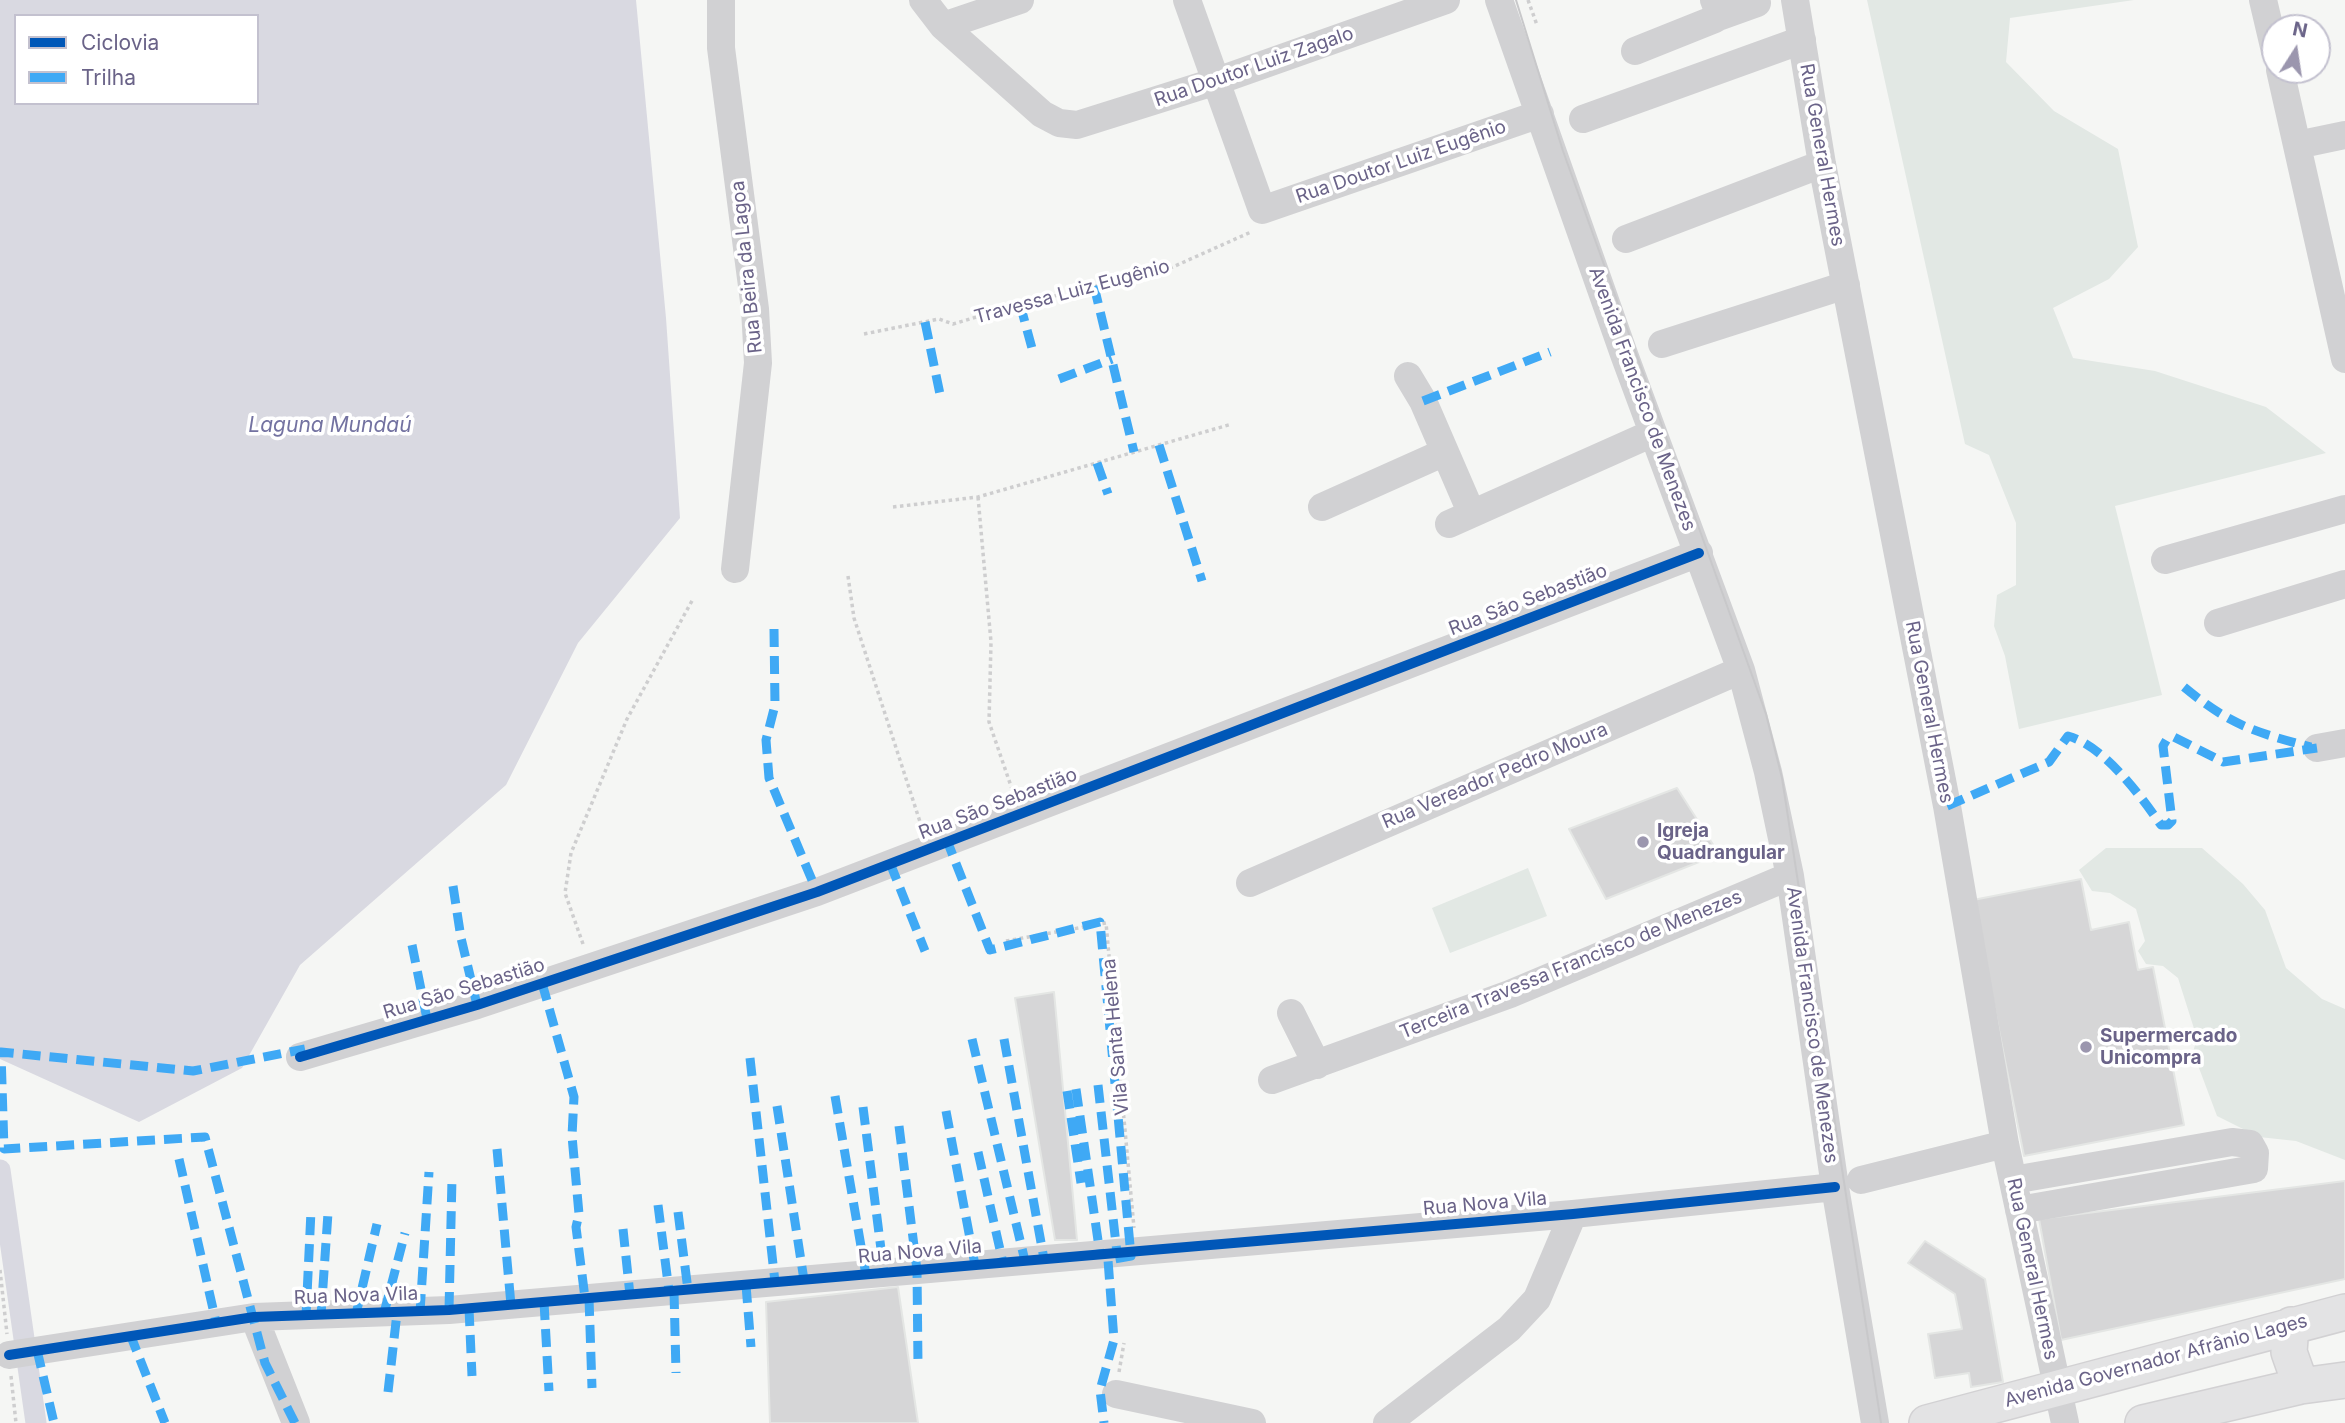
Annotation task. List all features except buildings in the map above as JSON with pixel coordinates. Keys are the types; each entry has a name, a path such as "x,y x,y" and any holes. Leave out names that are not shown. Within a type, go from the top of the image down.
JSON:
{"main road":[{"name":"Avenida Governador Afrânio Lages","path":"1948,1420 2058,1386 2345,1312"},
{"path":"2291,1325 2289,1352 2301,1386"},
{"path":"2198,1351 2211,1375 2207,1407"},
{"path":"2143,1423 2301,1386 2345,1380"}],"street":[{"name":"Rua Beira da Lagoa","path":"721,0 721,48 755,309 758,363 735,569"},
{"path":"923,0 943,26 1020,0"},
{"path":"1188,0 1262,210"},
{"name":"Rua Doutor Luiz Zagalo","path":"943,26 1042,114 1059,123 1077,125 1217,81 1447,0"},
{"name":"Avenida Francisco de Menezes","path":"1499,0 1653,433 1741,670 1768,772 1848,1184 1875,1423"},
{"name":"Rua General Hermes","path":"1795,0 1822,164 1947,806 2005,1144 2065,1423"},
{"path":"1635,51 1716,8 1757,3"},
{"path":"1583,119 1802,40"},
{"path":"2283,84 2343,341"},
{"name":"Rua Doutor Luiz Eugênio","path":"1262,210 1539,114"},
{"path":"2297,145 2345,135"},
{"path":"1626,239 1822,164"},
{"path":"1662,344 1846,285"},
{"path":"1408,376 1445,452 1460,518 1653,433"},
{"path":"1322,507 1445,452"},
{"path":"2165,560 2345,509"},
{"name":"Rua São Sebastião","path":"300,1057 478,1005 817,892 1699,553"},
{"path":"2218,623 2345,584"},
{"name":"Rua Vereador Pedro Moura","path":"1250,883 1741,670"},
{"path":"2317,748 2345,743"},
{"name":"Terceira Travessa Francisco de Menezes","path":"1272,1080 1510,994 1790,876"},
{"path":"1291,1013 1317,1065"},
{"path":"2013,1180 2232,1142 2249,1144 2255,1153 2254,1169 2019,1210"},
{"name":"Rua Nova Vila","path":"19,1353 254,1317 449,1310 1573,1214 1848,1184 2005,1144"},
{"path":"1387,1423 1509,1329 1536,1299 1573,1214"},
{"path":"254,1317 296,1423"},
{"path":"1116,1394 1252,1423"}],"path":[{"path":"1528,0 1537,25"},
{"path":"893,507 978,496 1232,424"},
{"path":"978,496 991,642 989,722 1021,814"},
{"path":"848,576 854,618 928,850"},
{"path":"591,966 565,893 571,853 627,719 693,599"}],"shaded area":[{"path":"1867,0 2134,0 2010,18 2006,62 2054,111 2118,149 2138,247 2109,279 2053,308 2073,358 2155,371 2266,407 2326,453 2115,506 2162,695 2019,729 2005,656 1994,626 1997,595 2016,585 2016,523 1989,455 1965,444"},
{"path":"2106,848 2202,848 2243,884 2265,910 2286,968 2322,999 2345,1009 2345,1160 2296,1141 2259,1137 2217,1116 2193,1052 2197,1038 2178,978 2163,966 2146,964 2138,951 2145,941 2136,909 2110,893 2092,891 2079,870"},
{"path":"1528,868 1547,916 1450,953 1432,908"}],"water":[{"name":"Laguna Mundaú","path":"0,0 636,0 666,318 680,518 578,643 506,785 300,965 242,1068 139,1122 0,1059"}],"waterway":[{"path":"0,1170 36,1423"}],"tram line":[{"path":"1516,0 1563,151 1766,714 1782,778 1881,1423"}],"marked path":[{"path":"1094,286 1134,452"},
{"path":"1020,304 1033,352"},
{"path":"925,322 941,399"},
{"path":"1423,401 1550,352"},
{"path":"1059,379 1112,359"},
{"path":"1159,445 1202,581"},
{"path":"1097,463 1108,494"},
{"path":"774,629 775,705 766,740 769,778 817,892"},
{"path":"2184,687 2243,726 2311,747"},
{"path":"1947,806 2049,762 2068,736 2081,741 2108,761 2132,786 2161,825 2168,825 2172,821 2163,746 2167,739 2174,737 2223,762 2317,748"},
{"path":"946,838 990,950 1100,922 1131,1256 1108,1260 1114,1340 1100,1390 1104,1423"},
{"path":"890,863 925,951"},
{"path":"453,886 461,938 477,1005"},
{"path":"412,945 427,1019"},
{"path":"542,983 574,1097 572,1136 579,1214 576,1227 585,1298"},
{"path":"972,1039 1025,1261"},
{"path":"1004,1039 1044,1259"},
{"path":"295,1423 265,1363 205,1137 4,1149 1,1052 193,1071 305,1049"},
{"path":"750,1058 775,1282"},
{"path":"1098,1085 1117,1253"},
{"path":"1076,1089 1100,1254"},
{"path":"1067,1091 1081,1183"},
{"path":"835,1096 866,1275"},
{"path":"777,1106 804,1280"},
{"path":"863,1107 884,1273"},
{"path":"946,1111 975,1265"},
{"path":"899,1126 917,1270 918,1365"},
{"path":"497,1149 511,1305"},
{"path":"978,1152 1003,1263"},
{"path":"179,1159 216,1322"},
{"path":"420,1312 429,1172"},
{"path":"449,1310 452,1178"},
{"path":"658,1205 669,1291"},
{"path":"306,1316 311,1211"},
{"path":"678,1212 688,1290"},
{"path":"321,1315 328,1213"},
{"path":"356,1314 377,1224"},
{"path":"623,1229 630,1295"},
{"path":"384,1313 405,1233"},
{"path":"746,1285 751,1347"},
{"path":"674,1291 676,1373"},
{"path":"589,1298 592,1388"},
{"path":"544,1302 549,1391"},
{"path":"469,1308 472,1376"},
{"path":"388,1392 397,1313"},
{"path":"130,1334 165,1423"},
{"path":"37,1350 54,1423"}],"cycle path":[{"path":"300,1057 477,1005 817,892 1699,553"},
{"path":"9,1355 254,1317 449,1310 1573,1214 1835,1187"}],"place":[{"name":"Igreja Quadrangular","path":"1643,842"},
{"name":"Supermercado Unicompra","path":"2086,1047"}]}
